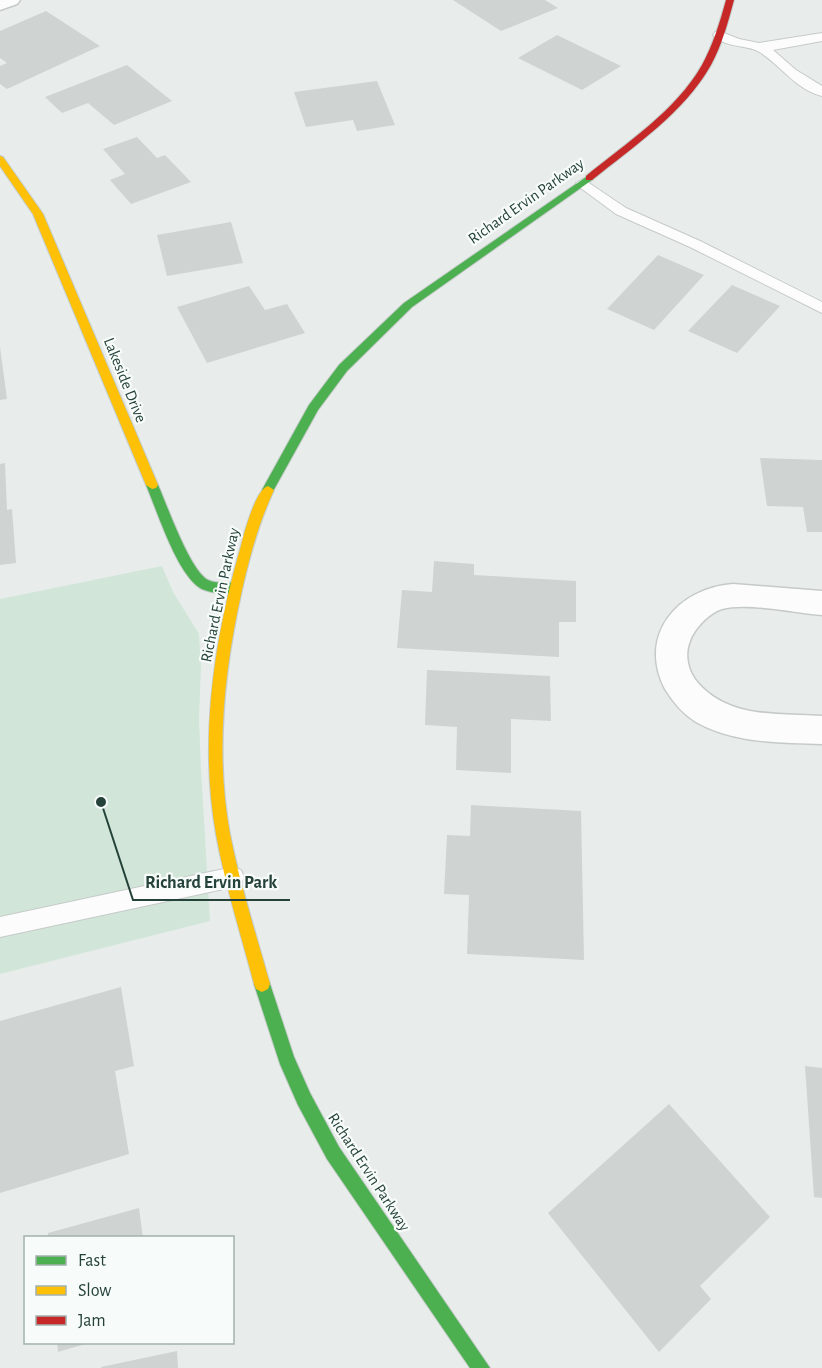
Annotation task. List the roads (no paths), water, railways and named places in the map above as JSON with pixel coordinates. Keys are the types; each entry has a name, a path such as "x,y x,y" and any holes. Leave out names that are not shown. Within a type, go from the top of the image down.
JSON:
{"street":[{"path":"0,4 10,0"},
{"name":"Richard Ervin Parkway","path":"481,1368 333,1153 304,1099 286,1058 266,999 232,877 220,803 216,720 220,670 236,588 254,518 313,408 343,368 408,305 583,183 672,108 705,66 719,35 730,0"},
{"name":"Lakeside Drive","path":"0,159 38,214 126,427 184,556 201,582 212,586 236,588"},
{"path":"822,603 720,597 701,605 687,618 677,630 670,647 671,669 683,689 701,707 723,719 750,724 822,730"}],"lane":[{"path":"719,35 737,43 764,49 822,37"},
{"path":"764,49 791,73 822,92"},
{"path":"583,183 621,211 695,244 822,308"},
{"path":"0,927 232,877"}],"place":[{"name":"Richard Ervin Park","path":"101,802"}]}
